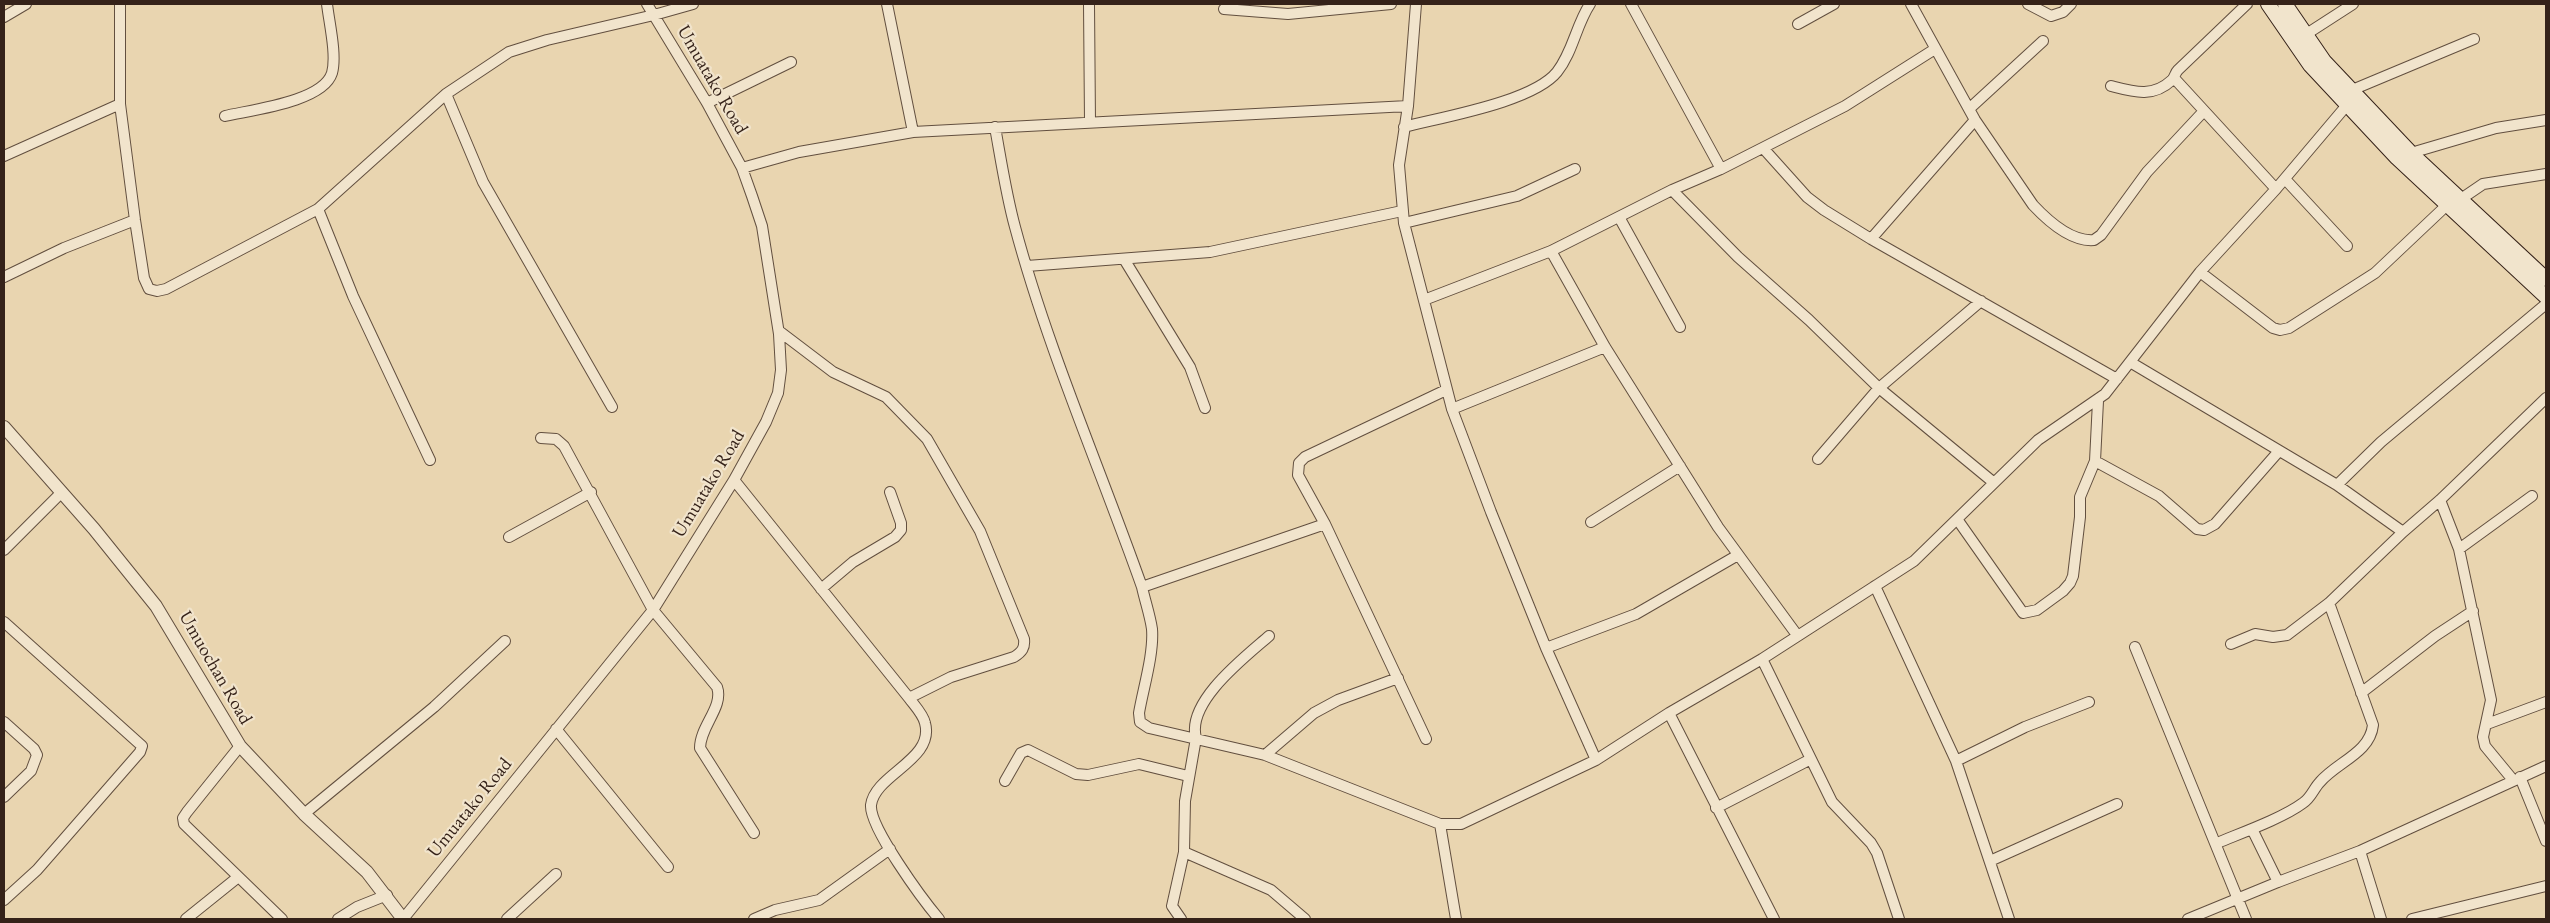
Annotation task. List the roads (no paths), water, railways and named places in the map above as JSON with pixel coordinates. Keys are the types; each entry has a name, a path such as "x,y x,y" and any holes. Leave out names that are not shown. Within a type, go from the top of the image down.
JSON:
{"main road":[{"path":"2268,4 2310,65 2397,158 2546,297"},
{"path":"2285,4 2324,60 2352,90 2412,153 2546,279"}],"street":[{"path":"4,16 26,4"},
{"path":"120,4 120,104 144,278 149,289 157,291 166,289 318,209 446,94 509,52 547,40 654,16 693,4"},
{"path":"225,116 294,101 326,82 331,75 333,65 327,4"},
{"name":"Umuatako Road","path":"403,919 653,610 734,480 766,422 778,393 781,370 779,331 762,226 742,168 707,103 647,4"},
{"path":"887,4 913,132"},
{"path":"1089,4 1090,122"},
{"path":"1224,9 1288,14 1391,4"},
{"path":"1416,4 1408,106 1399,165 1404,223 1452,409 1546,648 1596,760"},
{"path":"1404,127 1504,102 1542,84 1556,74 1565,60 1590,4"},
{"path":"1631,4 1721,169"},
{"path":"1798,24 1834,4"},
{"path":"1911,4 1975,120 2033,205 2044,217 2080,240 2094,240 2101,235 2147,172 2203,112"},
{"path":"2028,4 2051,16 2063,12 2071,4"},
{"path":"2111,86 2139,94 2148,94 2174,78 2178,70 2247,4"},
{"path":"2305,35 2353,4"},
{"path":"2352,90 2474,39"},
{"path":"1969,109 2043,41"},
{"path":"1424,300 1551,251 1672,190 1721,169 1871,92 1935,48"},
{"path":"707,103 791,62"},
{"path":"2174,78 2203,112 2276,189"},
{"path":"446,94 483,182 612,408"},
{"path":"4,156 120,104"},
{"path":"995,127 1008,198 1027,266 1068,388 1142,587 1152,630 1139,713 1140,722 1149,728 1265,755 1440,824 1460,824 1596,760 1669,713 1762,658 1914,561 2038,440 2098,401 2200,272 2285,179 2347,105"},
{"path":"742,168 799,152 913,132 1408,106"},
{"path":"1871,239 1975,120"},
{"path":"2412,153 2496,128 2546,120"},
{"path":"1763,148 1807,197 1871,239 2117,379"},
{"path":"1404,223 1517,196 1575,169"},
{"path":"2461,199 2483,184 2546,174"},
{"path":"2285,179 2347,246"},
{"path":"1672,190 1738,257 1809,320 1879,388 1993,482"},
{"path":"2200,272 2273,328 2280,330 2289,328 2375,273 2447,204"},
{"path":"318,209 353,296 430,460"},
{"path":"1027,266 1210,252 1402,211"},
{"path":"1619,216 1680,327"},
{"path":"4,277 64,248 135,220"},
{"path":"1551,251 1605,347 1680,466 1738,555 1796,635"},
{"path":"1124,259 1190,366 1206,408"},
{"path":"1818,459 1879,388 1981,301"},
{"path":"2337,485 2381,442 2546,304"},
{"path":"779,331 834,372 891,401 927,439 980,531 1024,638 1025,645 1021,652 1014,657 951,677 909,698"},
{"path":"1452,409 1605,347"},
{"path":"2130,362 2337,485 2403,532"},
{"path":"1426,739 1325,524 1298,475 1300,463 1305,457 1446,390"},
{"path":"2231,644 2255,634 2273,637 2287,634 2330,603 2546,398"},
{"path":"1957,520 2023,613 2037,610 2070,584 2077,561 2080,497 2095,462 2098,401"},
{"name":"Umuochan Road","path":"4,427 62,492 156,606 240,746 304,814 367,872 387,895 403,919"},
{"path":"541,438 556,439 564,446 591,492 653,610 717,687 718,701 702,732 700,748 754,833"},
{"path":"2095,462 2159,496 2188,524 2196,529 2204,530 2215,524 2279,450"},
{"path":"1591,522 1680,466"},
{"path":"734,480 909,698 925,722 926,737 921,749 878,790 871,804 872,818 890,849 939,919"},
{"path":"4,550 62,492"},
{"path":"509,537 591,492"},
{"path":"821,589 853,562 895,537 901,530 901,524 890,492"},
{"path":"2458,549 2532,496"},
{"path":"2440,500 2458,549 2490,700 2487,724 2483,737 2485,746 2516,779 2546,841"},
{"path":"1142,587 1325,524"},
{"path":"1546,648 1636,614 1738,555"},
{"path":"1876,586 1956,761 2009,919"},
{"path":"2217,843 2252,829 2304,803 2320,781 2364,746 2372,735 2372,725 2330,603"},
{"path":"2361,693 2435,636 2472,611"},
{"path":"4,622 142,746 140,752 37,870 4,900"},
{"path":"1182,919 1172,906 1184,852 1185,801 1196,738 1193,728 1206,699 1239,663 1270,636"},
{"path":"304,814 434,707 505,641"},
{"path":"2135,647 2217,843 2246,919"},
{"path":"1762,658 1832,802 1872,843 1899,919"},
{"path":"1265,755 1314,713 1338,700 1398,678"},
{"path":"1956,761 2025,727 2089,702"},
{"path":"2487,724 2546,702"},
{"path":"1669,713 1774,919"},
{"path":"4,722 34,748 37,755 31,770 4,797"},
{"path":"556,729 668,867"},
{"path":"240,746 183,818 184,824 237,878 282,919"},
{"path":"1004,781 1021,753 1028,750 1076,774 1088,775 1139,764 1188,776"},
{"path":"1716,808 1810,759"},
{"path":"2188,919 2360,851 2546,766"},
{"path":"1990,862 2117,804"},
{"path":"1440,824 1456,919"},
{"path":"2252,829 2278,882"},
{"path":"754,919 775,910 819,900 890,849"},
{"path":"2360,851 2382,919"},
{"path":"1184,852 1271,890 1305,919"},
{"path":"507,919 556,874"},
{"path":"186,919 237,878"},
{"path":"2412,919 2546,886"},
{"path":"338,919 357,907 387,895"}]}
